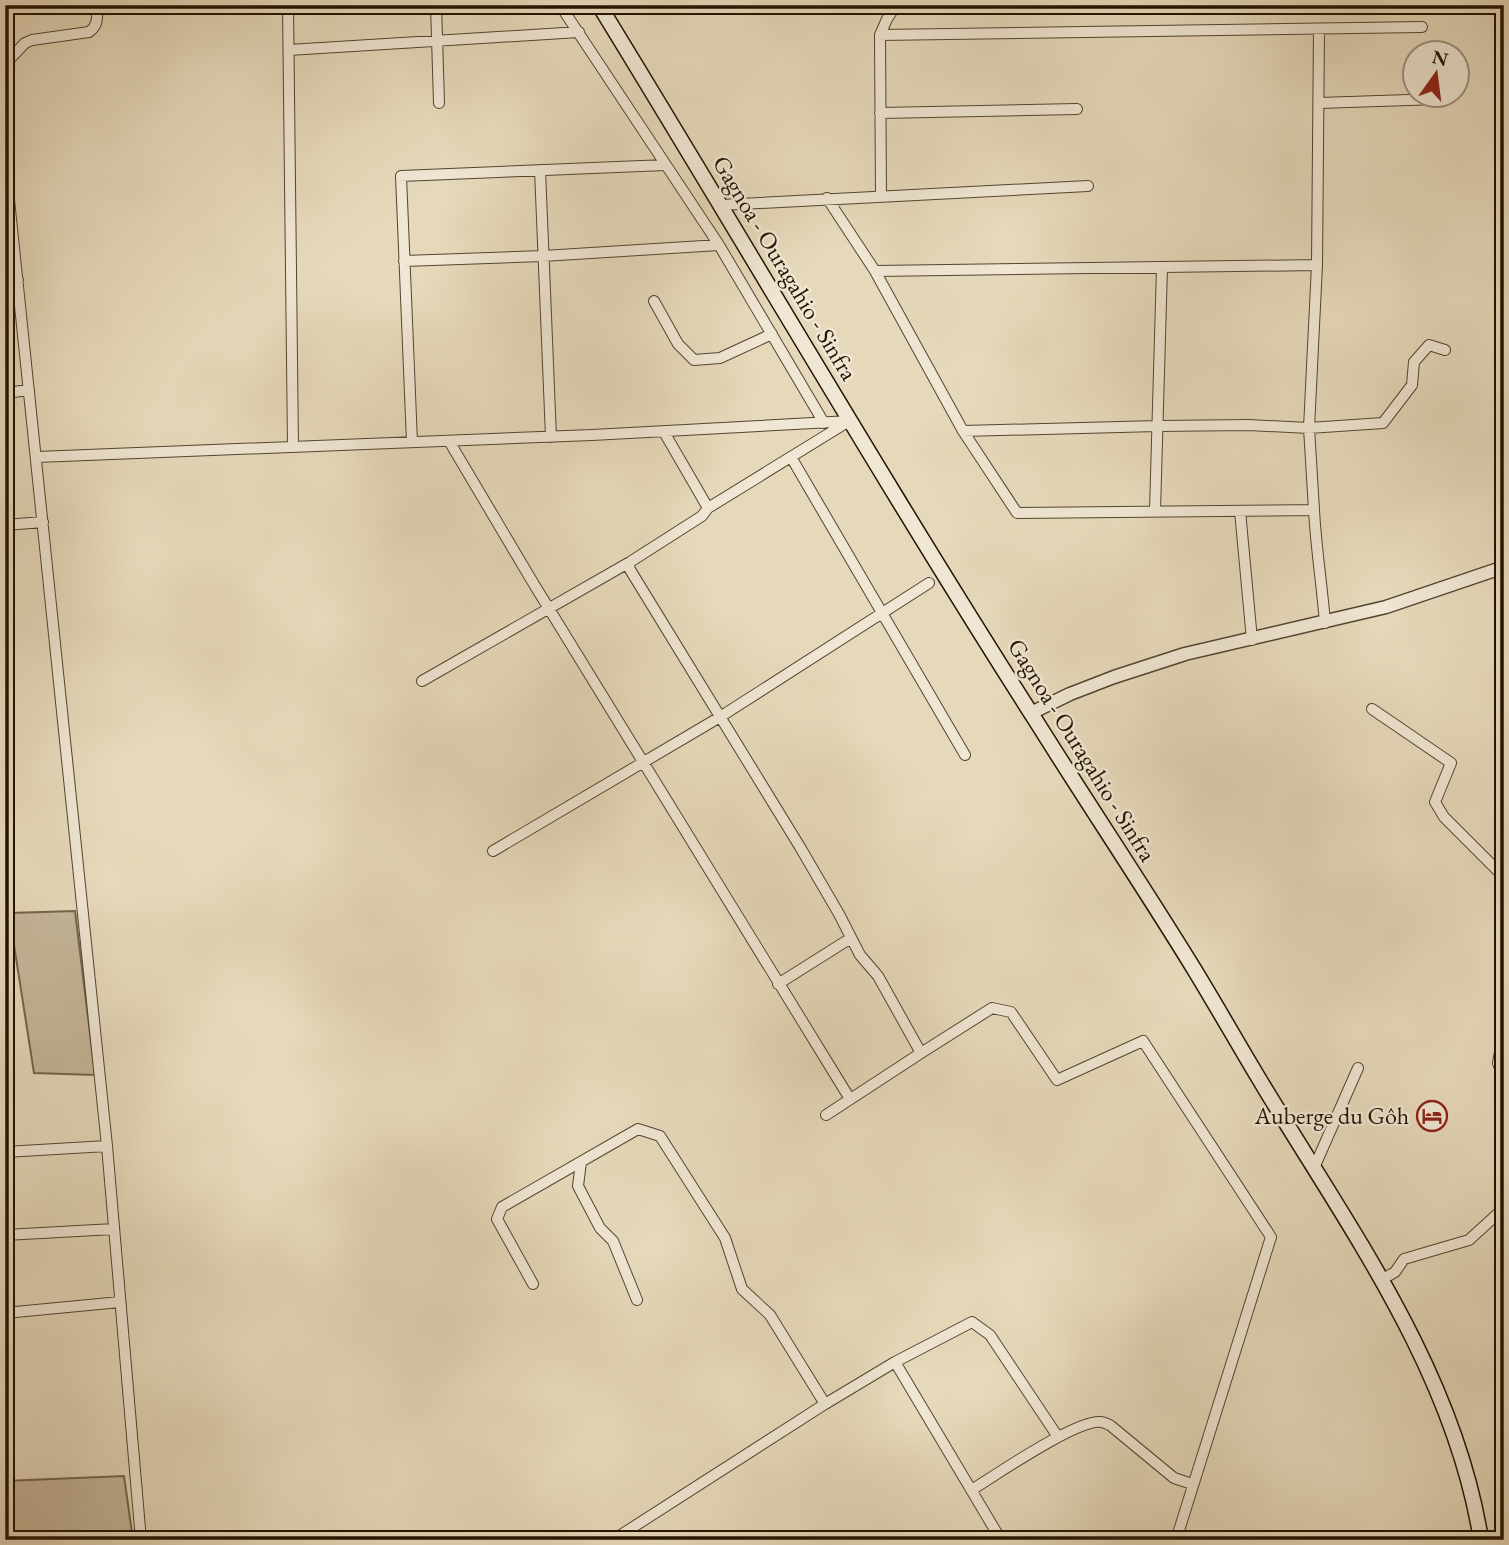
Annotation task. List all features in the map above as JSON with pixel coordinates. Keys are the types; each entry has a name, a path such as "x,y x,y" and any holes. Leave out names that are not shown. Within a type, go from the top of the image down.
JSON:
{"main road":[{"name":"Gagnoa - Ouragahio - Sinfra","path":"599,5 850,421 1192,966 1381,1280 1426,1368 1454,1437 1477,1516 1481,1540"}],"street":[{"path":"5,64 25,43 32,40 89,32 97,21 97,5"},
{"path":"288,5 293,447"},
{"path":"436,5 439,103"},
{"path":"560,5 719,245 824,423"},
{"path":"881,196 880,35 896,5"},
{"path":"880,35 1422,27"},
{"path":"1319,29 1317,265 1309,428 1316,549 1325,623"},
{"path":"289,50 579,32"},
{"path":"1319,103 1400,100"},
{"path":"880,113 1077,109"},
{"path":"5,161 107,1146 141,1540"},
{"path":"412,442 401,176 666,165"},
{"path":"540,170 551,437"},
{"path":"721,205 1088,186"},
{"path":"827,198 875,271 963,431 1017,513 1314,510"},
{"path":"404,261 719,245"},
{"path":"875,271 1317,265"},
{"path":"1155,511 1162,267"},
{"path":"5,281 18,280"},
{"path":"654,301 678,344 694,360 720,358 772,334"},
{"path":"963,431 1157,426 1309,428 1383,423 1412,385 1414,362 1429,345 1445,350"},
{"path":"5,393 29,390"},
{"path":"37,457 664,432 850,421"},
{"path":"422,681 630,562 702,516 708,508 850,421"},
{"path":"664,432 708,508"},
{"path":"449,441 850,1099"},
{"path":"791,457 965,755"},
{"path":"1240,511 1252,640"},
{"path":"5,525 43,522"},
{"path":"630,562 629,568 793,836 860,954 878,976 921,1053"},
{"path":"1031,713 1114,677 1185,654 1386,607 1504,567"},
{"path":"493,851 720,717 929,583"},
{"path":"1372,709 1451,763 1435,802 1444,817 1504,877"},
{"path":"778,984 851,938"},
{"path":"826,1115 992,1008 1011,1012 1057,1080 1143,1041 1271,1237 1176,1540"},
{"path":"1504,1029 1499,1063 1504,1079"},
{"path":"1314,1168 1358,1068"},
{"path":"533,1284 496,1219 502,1208 638,1129 660,1136 725,1238 742,1289 770,1315 825,1404"},
{"path":"5,1152 107,1146"},
{"path":"581,1162 578,1186 600,1228 613,1241 637,1300"},
{"path":"1381,1280 1395,1272 1404,1259 1469,1240 1504,1208"},
{"path":"5,1235 114,1229"},
{"path":"5,1313 120,1302"},
{"path":"613,1540 825,1404 895,1362 972,1322 990,1335 1058,1437"},
{"path":"895,1362 1001,1540"},
{"path":"973,1489 1058,1437 1092,1423 1102,1422 1111,1426 1174,1478 1192,1484"}],"shaded area":[{"path":"75,911 95,1075 34,1073 9,913"},
{"path":"124,1476 133,1540 5,1540 5,1481"}],"place":[{"name":"Auberge du Gôh","path":"1432,1116"}]}
